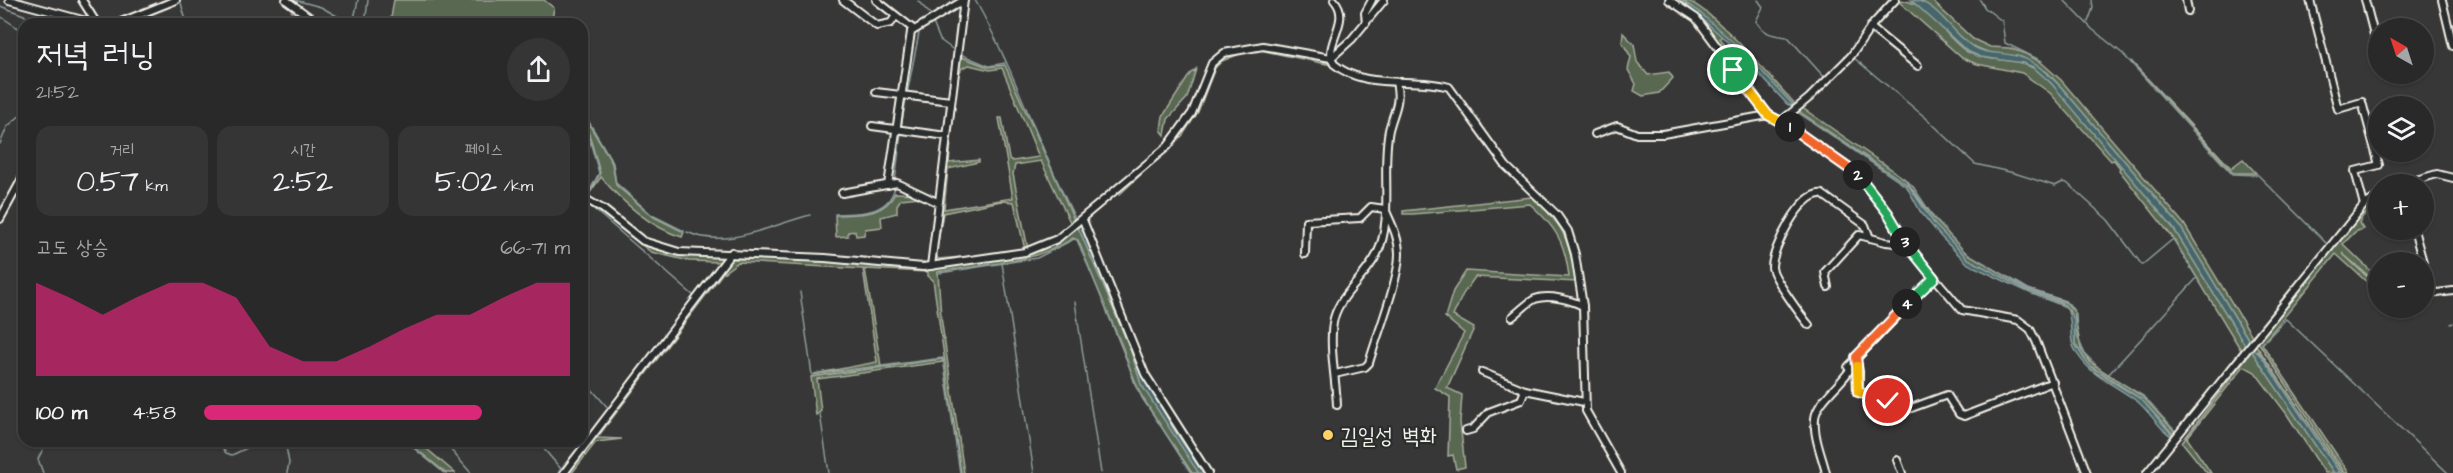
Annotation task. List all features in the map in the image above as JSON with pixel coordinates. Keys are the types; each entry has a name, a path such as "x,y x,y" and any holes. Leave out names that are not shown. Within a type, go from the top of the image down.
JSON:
{"street":[{"path":"9,0 75,18"},
{"path":"82,0 93,18"},
{"path":"133,18 176,0"},
{"path":"286,0 311,18"},
{"path":"843,0 878,26 891,23 896,17"},
{"path":"876,0 912,28 888,185"},
{"path":"911,32 964,0"},
{"path":"931,266 937,202 964,0"},
{"path":"1334,0 1341,15 1339,31 1330,49 1330,58 1334,64 1347,72 1374,80 1434,83 1449,87 1506,166 1557,215 1568,231 1575,254 1583,306 1584,402 1593,427 1621,473"},
{"path":"1366,22 1365,13 1372,0"},
{"path":"588,200 643,241 654,246 692,253 732,252 931,266 1036,249 1057,239 1083,220 1178,135 1196,105 1212,63 1224,53 1263,46 1330,58 1340,52 1384,0"},
{"path":"1669,0 1696,18 1768,115 1781,121 1857,174 1888,213 1906,244 1962,310 2009,318 2026,324 2053,382 2087,473"},
{"path":"1781,121 1809,98 1851,56 1870,27 1895,0"},
{"path":"2186,0 2188,11"},
{"path":"2310,0 2338,109 2362,102 2379,165 2355,171 2364,205"},
{"path":"2365,0 2370,18"},
{"path":"2442,0 2453,46"},
{"path":"1870,27 1918,66"},
{"path":"1337,405 1332,332 1334,319 1339,306 1362,278 1379,250 1388,137 1400,98 1396,82"},
{"path":"876,92 951,101"},
{"path":"1595,134 1617,126 1637,134 1662,134 1768,115"},
{"path":"872,126 947,136"},
{"path":"2434,175 2453,178"},
{"path":"842,193 897,183 937,202"},
{"path":"0,219 18,186"},
{"path":"1809,325 1795,309 1773,270 1774,260 1791,216 1813,196 1822,194 1865,225 1870,238"},
{"path":"2147,473 2368,203"},
{"path":"1305,254 1306,221 1360,218 1371,207 1384,209"},
{"path":"1335,374 1365,368 1369,363 1396,271 1399,253 1396,236 1384,209"},
{"path":"1083,220 1145,374 1208,473"},
{"path":"1828,287 1825,272 1859,235 1906,244"},
{"path":"588,441 732,252"},
{"path":"1848,367 1934,278"},
{"path":"2434,292 2453,291"},
{"path":"1512,317 1534,299 1549,297 1576,302 1583,306"},
{"path":"1856,357 1858,392 1888,401 1903,411 1947,395 1959,414 1964,416 2053,382"},
{"path":"1826,473 1815,418 1820,407 1852,369 1856,357"},
{"path":"1482,372 1526,390 1584,402"},
{"path":"1467,430 1473,429 1489,412 1521,400 1526,390"},
{"path":"564,473 584,447"},
{"path":"1897,460 1902,473"}],"green space":[{"path":"394,0 544,0 554,8 552,18 391,18"},
{"path":"1672,0 1685,3 1722,36 1720,38 1765,103 1763,106 1713,38"},
{"path":"1683,0 1694,4 1724,28 1796,105 1794,107 1790,103 1743,51"},
{"path":"1897,0 1918,6 1927,12 1966,51 1980,57 2025,64 2040,73 2061,94 2174,229 2247,348 2177,432 2241,350 2173,238 2119,170 2114,160 2111,161 2050,93 2022,73 1977,64 1962,58"},
{"path":"1921,0 1931,0 1973,39 1990,47 2009,48 2026,54 2042,63 2061,80 2184,224 2252,336 2356,210 2356,213 2251,344 2180,226 2047,72 2021,57 1990,53 1970,45"},
{"path":"1623,33 1634,44 1637,62 1648,75 1669,72 1673,78 1659,93 1643,96 1634,91 1636,84 1628,70 1631,57 1622,42"},
{"path":"1258,48 1319,60 1336,66 1260,50 1247,51 1222,61 1215,68 1198,112 1183,135 1119,195 1118,193 1181,135 1191,119 1212,68 1223,55"},
{"path":"959,56 988,67 1005,65 1076,224 1071,224 1041,161 1015,165 1013,174 1028,249 1025,250 1014,202 1001,201 943,213 936,254 938,259 998,254 935,263 933,259","holes":["969,65 990,70 1002,68 1039,157 1013,161 1009,159 1002,118 999,118 1013,198 944,209 948,169 979,162 979,160 949,163 957,78 962,68"]},
{"path":"2131,61 2231,168 2243,159 2256,173 2233,173"},
{"path":"1196,69 1187,98 1168,119 1165,135 1161,130 1163,116 1190,74"},
{"path":"1801,107 1905,179 1934,219 1965,252 2028,289 2065,301 2074,312 2081,349 2091,363 2143,397 2175,432 2173,434 2141,399 2089,365 2075,344 2074,323 2069,310 2060,302 2027,290 1968,259 1935,225 1909,186 1797,110"},
{"path":"588,122 612,163 616,185 654,217 684,232 682,237 670,233 637,213 601,177 589,194 600,173"},
{"path":"895,193 919,194 919,197 901,199 897,205 897,213 881,217 882,227 865,229 864,235 856,236 855,231 848,232 848,236 836,237 835,215 869,213 884,206"},
{"path":"1532,197 1553,218 1564,235 1577,282 1475,277 1463,294 1453,316 1474,328 1447,388 1462,395 1460,422 1465,467 1456,469 1453,455 1448,456 1450,397 1435,388 1464,333 1445,317 1453,291 1466,271 1569,277 1565,254 1553,228 1530,204 1413,214 1403,214 1403,211"},
{"path":"589,204 651,248 687,255 727,256 721,262 689,261 651,252"},
{"path":"2368,208 2368,212 2359,223 2363,229 2355,232 2343,244 2368,268 2368,275 2342,253 2368,278 2368,283 2336,254 2262,344 2349,473 2345,473 2258,342"},
{"path":"1078,227 1130,348 1141,384 1199,473 1192,473 1142,398 1078,240 1073,238 1058,247 1025,258 938,272 941,317 964,473 961,473 933,280 928,276 928,272 865,269 881,366 814,374 877,362 863,269 738,262 722,274 597,438 622,439 596,442 572,473 566,473 718,274 733,259 799,258 923,269 1033,253 1056,244"},
{"path":"2256,345 2343,473 2340,473 2258,351 2253,353 2334,473 2325,473 2286,413 2255,372 2244,366 2187,438 2211,473 2207,473 2182,442"},
{"path":"942,359 943,362 817,379 821,411 816,415 811,377"},
{"path":"414,447 426,447 455,473 446,473"}],"water":[{"path":"1681,0 1697,10 1743,51 1795,107 1787,104 1737,50"},
{"path":"1911,0 1929,5 1964,40 1977,49 2027,59 2040,67 2062,88 2180,226 2251,344 2247,348 2174,229 2051,83 2033,67 2023,63 1981,57 1967,51"},
{"path":"1796,111 1909,186 1935,225 1968,259 2027,290 2065,305 2074,319 2075,344 2085,360 2097,373 2141,399 2175,438 2165,431 2143,406 2094,373 2080,358 2072,343 2070,317 2066,307 2030,293 1968,264 1941,237 1920,211 1907,187"},
{"path":"1081,225 1140,370 1174,430 1203,473 1199,473 1192,463 1141,384 1130,348 1078,227"},
{"path":"2253,349 2262,357 2340,473 2334,473 2253,353"}],"waterway":[{"path":"295,0 321,7 340,18"},
{"path":"354,18 358,0"},
{"path":"366,18 368,0"},
{"path":"975,0 1002,54 1076,220"},
{"path":"1758,0 1763,7 1756,21 1759,26 1769,34 1788,37 1825,78"},
{"path":"1980,0 1985,8 2002,21 2005,43 2042,61"},
{"path":"2064,0 2092,29 2123,54 2232,174 2258,175 2327,244"},
{"path":"2088,22 2093,8 2092,0"},
{"path":"918,1 931,15"},
{"path":"181,3 185,18"},
{"path":"0,6 27,18"},
{"path":"291,11 297,18"},
{"path":"0,16 18,28"},
{"path":"933,23 940,40 955,51"},
{"path":"907,94 919,33"},
{"path":"960,54 989,66 1005,63"},
{"path":"1843,69 1854,58 1926,118 1975,164 2055,186 2063,182 2067,183 2108,220 2142,265 2173,239 2197,278 2108,375"},
{"path":"901,127 906,99"},
{"path":"0,144 7,127 18,117"},
{"path":"588,120 613,163 616,183 652,215 684,231"},
{"path":"895,182 901,133"},
{"path":"588,134 599,173 588,194"},
{"path":"1882,162 1912,185 1934,218 1965,252 2028,289 2069,304 2076,314 2077,336 2085,354 2103,372 2143,396 2176,432 2174,435"},
{"path":"835,214 872,211 880,208 886,203 895,187"},
{"path":"588,194 591,197"},
{"path":"588,205 694,296"},
{"path":"687,232 702,237 733,237 810,215"},
{"path":"940,273 1037,258 1074,239 1077,240 1123,348 1136,387 1191,473"},
{"path":"1002,263 1034,473"},
{"path":"800,292 812,375 943,358 960,473"},
{"path":"1075,302 1101,473"},
{"path":"2262,344 2286,319 2448,473"},
{"path":"588,385 609,409"},
{"path":"820,414 829,473"},
{"path":"588,435 602,418"},
{"path":"43,473 38,459 44,447"},
{"path":"222,447 226,453 232,455 249,447"},
{"path":"286,447 289,463 287,473"},
{"path":"412,447 444,473"},
{"path":"448,447 471,473"},
{"path":"542,447 561,469 558,473"},
{"path":"561,469 579,447"}],"place":[{"name":"김일성 벽화","path":"1328,435"}],"route":[{"path":"1733,70 1768,115 1781,121 1857,174 1888,213 1903,240 1934,278 1856,357 1859,372 1856,390 1888,401"}]}
